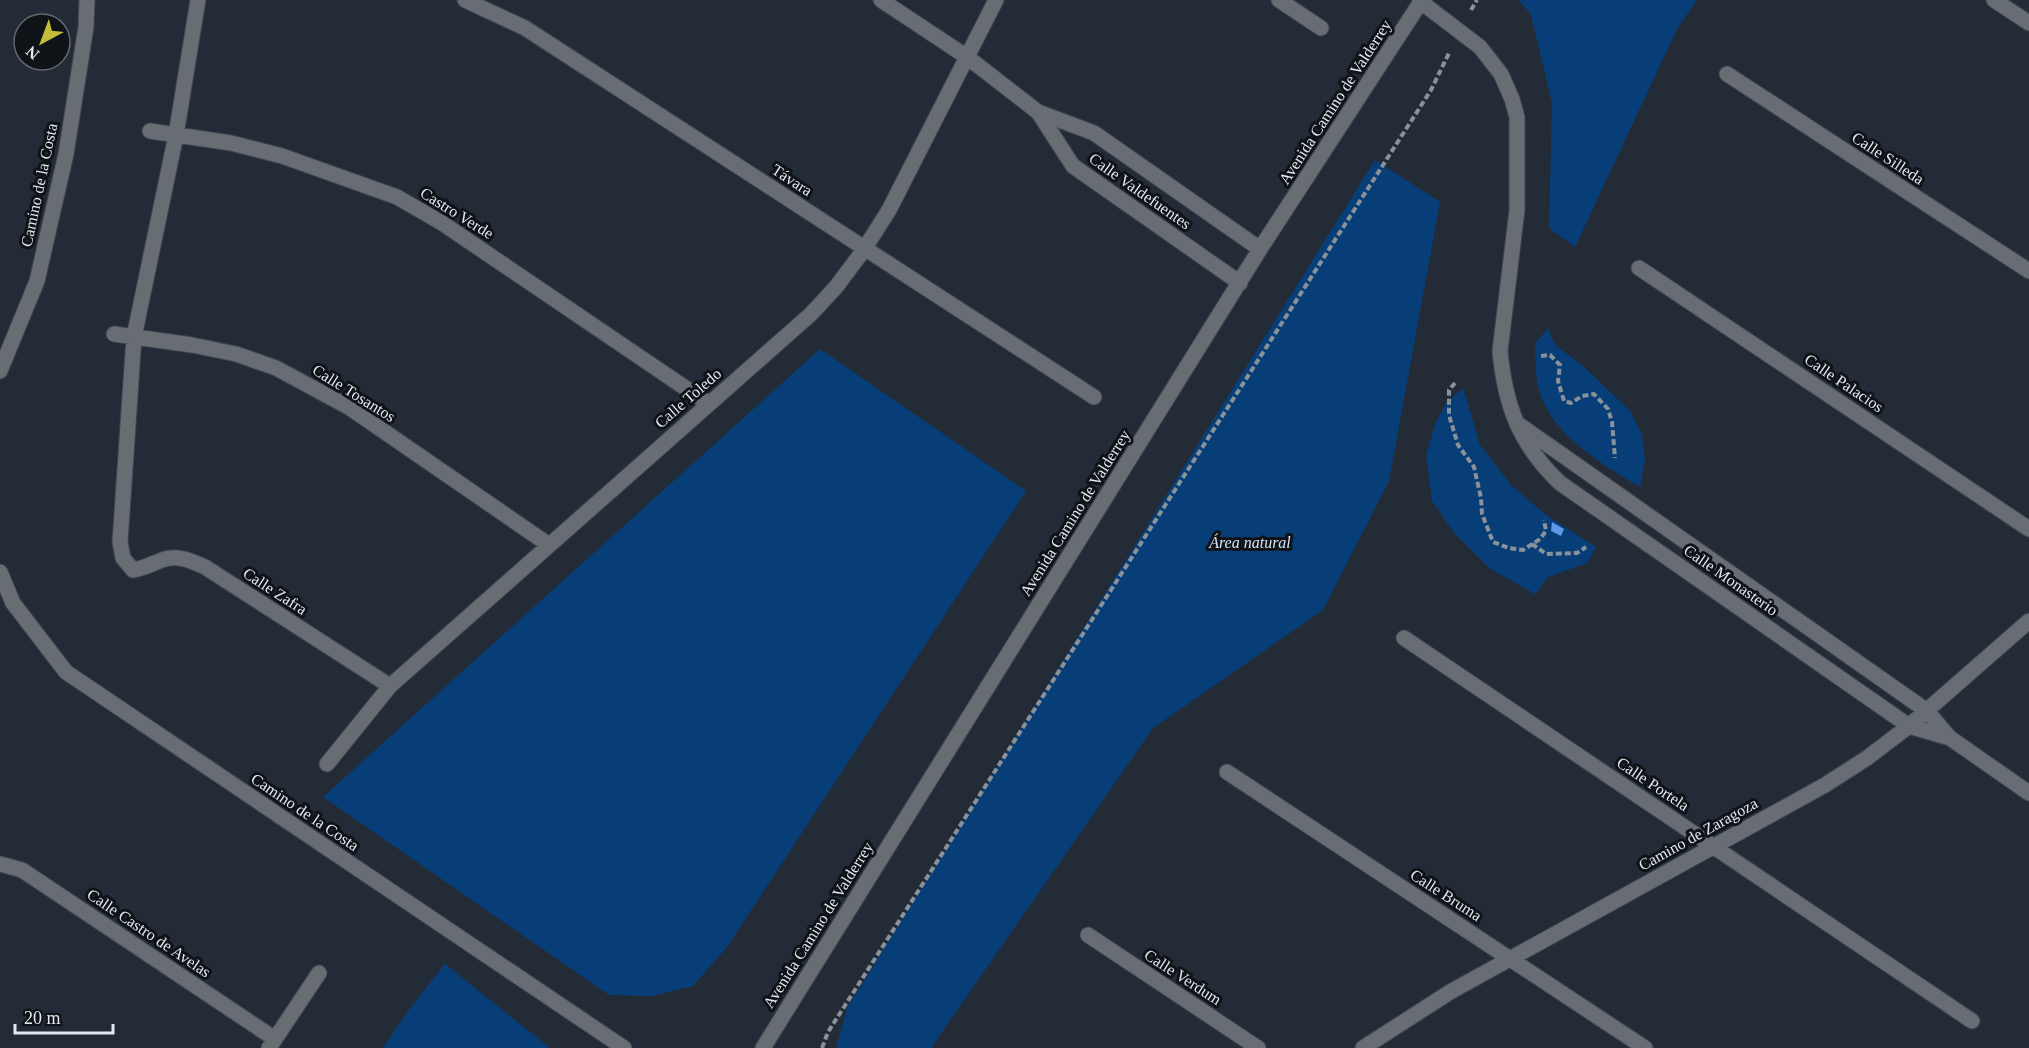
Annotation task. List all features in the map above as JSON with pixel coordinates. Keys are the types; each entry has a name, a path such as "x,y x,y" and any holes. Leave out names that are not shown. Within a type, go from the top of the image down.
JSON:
{"street":[{"name":"Camino de la Costa","path":"0,371 37,281 66,154 86,27 87,0"},
{"path":"134,337 176,135 198,0"},
{"name":"Távara","path":"465,0 525,28 1094,397"},
{"name":"Calle Valdefuentes","path":"881,0 967,57 1038,112 1094,132 1260,249"},
{"name":"Calle Toledo","path":"327,764 390,686 811,314 836,287 865,249 889,210 996,0"},
{"path":"1279,0 1321,28"},
{"path":"1994,0 2029,23"},
{"name":"Calle Monasterio","path":"1422,1 1480,47 1501,75 1517,117 1517,210 1500,351 1508,403 1527,445 1542,466 1560,483 1909,726 1950,738"},
{"name":"Avenida Camino de Valderrey","path":"763,1048 1260,249 1422,1"},
{"name":"Calle Silleda","path":"1727,74 2029,271"},
{"name":"Calle Valdefuentes","path":"1038,112 1073,166 1239,283"},
{"name":"Castro Verde","path":"150,130 231,143 282,156 397,197 442,223 709,404"},
{"name":"Calle Palacios","path":"1639,268 2029,529"},
{"name":"Calle Tosantos","path":"114,334 236,354 276,368 350,408 549,545"},
{"name":"Calle Zafra","path":"134,337 120,542 123,558 133,570 147,568 164,558 186,559 205,567 390,686"},
{"name":"Calle Monasterio","path":"1516,422 1926,711 1950,738 2029,793"},
{"name":"Camino de la Costa","path":"0,572 13,603 66,672 624,1048"},
{"name":"Camino de Zaragoza","path":"1363,1048 1421,1009 1510,958 1825,785 1867,758 1909,726 2029,621"},
{"name":"Calle Portela","path":"1404,638 1972,1021"},
{"name":"Calle Bruma","path":"1227,772 1645,1048"},
{"name":"Calle Castro de Avelas","path":"0,864 22,870 272,1044"},
{"name":"Calle Verdum","path":"1088,935 1258,1048"},
{"path":"272,1044 319,973"}],"path":[{"path":"822,1048 834,1022 1431,90 1460,30"},
{"path":"1541,356 1550,354 1560,365 1558,381 1564,401 1571,403 1582,396 1594,394 1608,409 1612,422 1615,458"},
{"path":"1455,383 1449,390 1449,415 1458,445 1474,467 1480,490 1482,514 1486,528 1494,542 1523,550 1540,539 1546,531 1544,520"},
{"path":"1532,544 1546,554 1576,553 1586,547"}],"green space":[{"path":"1519,0 1697,0 1678,27 1575,247 1549,228 1552,103 1531,15"},
{"name":"Área natural","path":"1375,160 1440,202 1389,481 1323,610 1153,728 931,1048 836,1048 847,1008"},
{"path":"1548,328 1555,345 1582,365 1631,412 1642,435 1645,460 1640,487 1576,444 1551,415 1542,399 1537,381 1535,344"},
{"path":"820,349 1026,491 727,947 693,986 652,996 609,995 323,797"},
{"path":"1463,388 1480,445 1511,485 1546,515 1596,547 1587,563 1548,577 1535,594 1489,568 1455,534 1432,501 1426,456 1435,424 1446,403"},
{"path":"445,964 550,1048 383,1048 410,1008"}],"building":[{"path":"1552,522 1564,529 1561,536 1551,531"}]}
